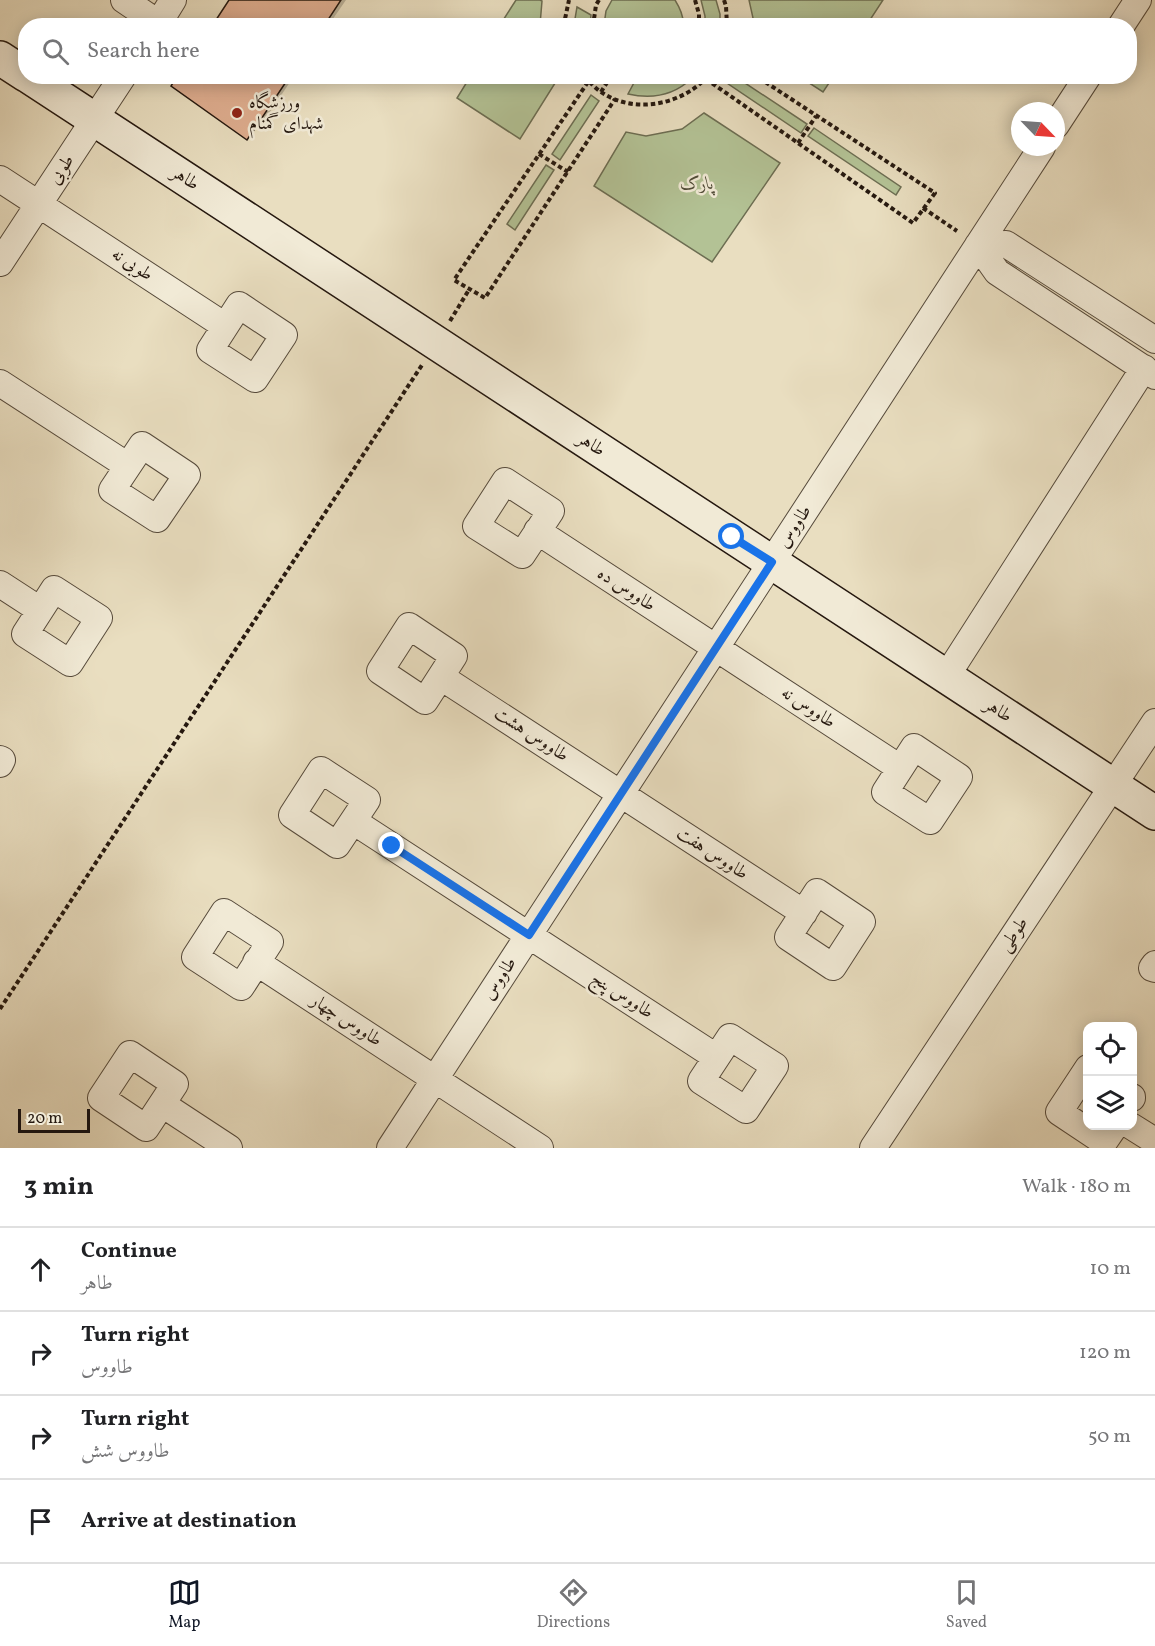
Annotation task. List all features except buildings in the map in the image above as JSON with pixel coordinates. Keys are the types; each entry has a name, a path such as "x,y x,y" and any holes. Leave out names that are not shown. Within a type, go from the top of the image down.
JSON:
{"street":[{"path":"124,0 150,18"},
{"path":"162,18 173,0"},
{"path":"1126,18 1138,0"},
{"name":"طاهر","path":"0,58 18,70"},
{"name":"طاهر","path":"39,84 1155,813"},
{"name":"طوبی","path":"0,263 118,84"},
{"path":"1065,111 1083,84"},
{"name":"طاووس","path":"390,1148 1036,156"},
{"name":"طوبی نه","path":"0,179 225,326"},
{"path":"978,245 1006,244 1155,340"},
{"path":"946,677 1149,372 996,272 978,245"},
{"path":"0,382 128,466"},
{"name":"طاووس ده","path":"537,531 716,648"},
{"path":"0,584 40,610"},
{"name":"طاووس نه","path":"716,648 900,768"},
{"name":"طاووس هشت","path":"441,677 621,794"},
{"name":"طوطی","path":"873,1148 1155,722"},
{"path":"0,759 2,760 0,764"},
{"name":"طاووس هفت","path":"621,794 804,913"},
{"name":"طاووس پنج","path":"353,821 716,1058"},
{"name":"طاووس چهار","path":"256,962 540,1148"},
{"path":"1155,964 1152,968 1155,969"},
{"path":"1083,1076 1059,1112 1083,1128"},
{"path":"162,1104 229,1148"},
{"path":"1137,1129 1155,1141"},
{"path":"1086,1130 1104,1142 1112,1130"}],"path":[{"path":"565,18 569,0"},
{"path":"594,18 598,0"},
{"path":"695,0 699,18"},
{"path":"724,0 727,18"},
{"path":"586,84 454,280 485,298 615,99"},
{"path":"592,84 615,99 639,105 663,104 687,95 700,84"},
{"path":"601,92 606,84"},
{"path":"715,84 913,223 935,193 768,84"},
{"path":"798,143 816,116"},
{"path":"539,154 568,172"},
{"path":"923,208 978,245"},
{"path":"0,1010 470,288"}],"green space":[{"path":"516,0 542,1 541,18 504,18"},
{"path":"612,0 675,0 683,18 605,18"},
{"path":"701,0 716,0 720,18 705,18"},
{"path":"749,0 883,0 871,18 753,18"},
{"path":"577,7 591,15 591,18 575,18"},
{"path":"466,84 554,84 520,139 457,98"},
{"path":"633,84 685,84 661,95 628,94"},
{"path":"728,84 747,84 807,124 801,133"},
{"path":"811,84 828,84 823,92"},
{"path":"591,95 599,101 560,160 552,154"},
{"name":"پارک","path":"704,113 780,163 712,262 594,186 626,132 646,136 682,129"},
{"path":"814,128 901,187 896,195 808,136"},
{"path":"546,165 554,170 515,230 507,224"}],"place":[{"name":"ورزشگاه شهدای گمنام","path":"237,113"}],"route":[{"path":"392,846 529,935 772,562 732,537"}]}
